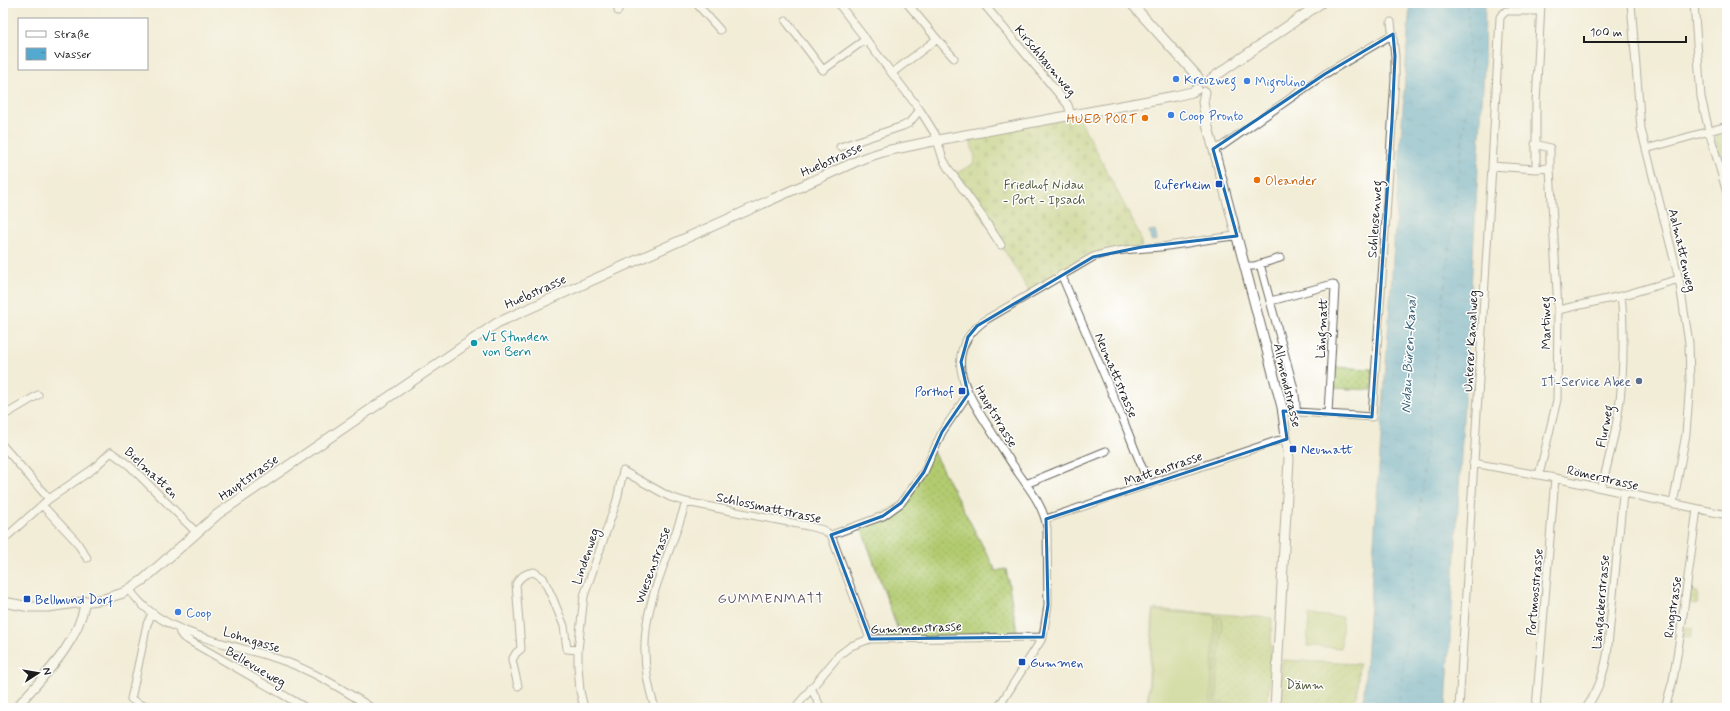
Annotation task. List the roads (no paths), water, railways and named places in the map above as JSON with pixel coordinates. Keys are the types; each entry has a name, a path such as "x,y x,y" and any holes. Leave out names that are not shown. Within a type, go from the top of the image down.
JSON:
{"main road":[{"path":"1131,3 1198,76"},
{"path":"1198,76 1205,75 1211,79 1321,3"},
{"path":"1198,76 1195,84 1201,90"},
{"name":"Allmendstrasse","path":"1211,79 1212,86 1209,90 1201,90 1203,109 1283,411 1288,439 1289,459 1275,708"},
{"name":"Huebstrasse","path":"497,323 864,158 886,151 938,140 1201,90"},
{"name":"Hauptstrasse","path":"3,602 48,608 85,603 113,597 130,590 218,514 497,323"}],"street":[{"path":"618,3 618,11"},
{"path":"696,3 720,30"},
{"path":"838,3 920,110 938,140 943,159 948,168 1001,245"},
{"path":"907,3 937,40 954,58"},
{"name":"Kirschbaumweg","path":"983,3 1068,105 1071,115"},
{"path":"1536,168 1535,144 1541,3"},
{"name":"Aalmattenweg","path":"1631,3 1639,109 1646,149 1679,280 1689,343 1690,381 1686,434 1673,504"},
{"path":"1694,3 1701,97 1709,131 1727,192"},
{"name":"Unterer Kanalweg","path":"1459,708 1500,17 1506,11 1540,11"},
{"path":"786,21 823,70 866,39"},
{"name":"Schleusenweg","path":"1328,413 1372,417 1393,114 1395,56 1391,22"},
{"path":"1213,149 1222,146 1325,74 1393,34"},
{"path":"892,73 937,40"},
{"path":"840,147 903,126 909,123 920,110"},
{"path":"1646,149 1727,126"},
{"name":"Martiweg","path":"1535,144 1550,148 1558,310 1557,400 1539,475"},
{"path":"1492,166 1550,168"},
{"name":"Hauptstrasse","path":"998,708 1043,637 1048,605 1046,519 1037,500 968,394 963,381 961,362 962,350 968,337 986,319 1090,258 1107,252 1237,236"},
{"path":"1245,266 1260,264 1280,258"},
{"path":"1260,264 1297,404 1296,411"},
{"name":"Neumattstrasse","path":"1061,274 1120,412 1149,485"},
{"path":"1558,310 1621,296 1679,280"},
{"name":"Längmatt","path":"1271,301 1333,284 1335,287 1328,413"},
{"name":"Flurweg","path":"1601,488 1614,440 1621,403 1624,359 1621,296"},
{"name":"Schlossmattstrasse","path":"623,472 670,497 686,502 808,526 823,530 831,535 883,516 901,502 924,472 942,432 968,394"},
{"path":"3,416 38,395"},
{"path":"1283,411 1328,413"},
{"name":"Mattenstrasse","path":"1046,519 1276,441 1288,439"},
{"path":"3,446 49,500 3,540"},
{"path":"1026,484 1106,451"},
{"name":"Bielmatten","path":"49,500 93,469 111,452 130,466 197,533"},
{"name":"Römerstrasse","path":"1473,463 1555,478 1623,494 1727,515"},
{"name":"Lindenweg","path":"584,708 580,691 578,650 584,596 617,500 623,472"},
{"name":"Portmoosstrasse","path":"1536,708 1555,478"},
{"name":"Längackerstrasse","path":"1586,708 1596,694 1607,656 1623,494"},
{"name":"Wiesenstrasse","path":"654,708 648,688 645,668 644,649 648,609 653,592 678,530 686,502"},
{"path":"42,506 76,541 86,558"},
{"name":"Ringstrasse","path":"1665,708 1673,680 1680,637 1697,509"},
{"path":"831,535 870,639"},
{"path":"518,686 512,660 516,653 521,649 516,584 524,575 534,572 543,578 564,626 567,649 578,650"},
{"name":"Lohngasse","path":"130,590 141,605 167,624 279,659 325,678 372,708"},
{"path":"16,708 68,645 78,627 85,603"},
{"path":"152,614 147,624 131,699 141,705 160,708"},
{"name":"Bellevueweg","path":"179,628 183,637 306,708"},
{"name":"Gummenstrasse","path":"795,708 839,655 851,646 870,639 1043,637"},
{"path":"811,688 821,708"}],"water":[{"name":"Nidau-Büren-Kanal","path":"1410,3 1485,3 1484,70 1446,708 1363,708"},
{"path":"1155,230 1157,240 1151,241 1149,231"}],"place":[{"name":"Kreuzweg","path":"1176,79"},
{"name":"Migrolino","path":"1247,81"},
{"name":"Coop Pronto","path":"1171,115"},
{"name":"HUEB PORT","path":"1145,118"},
{"name":"Oleander","path":"1257,180"},
{"name":"Ruferheim","path":"1219,184"},
{"name":"VI Stunden von Bern","path":"474,343"},
{"name":"IT-Service Abee","path":"1639,381"},
{"name":"Porthof","path":"962,391"},
{"name":"Neumatt","path":"1293,449"},
{"name":"Bellmund Dorf","path":"27,599"},
{"name":"Coop","path":"178,612"},
{"name":"Gummen","path":"1022,662"}],"district":[{"name":"GUMMENMATT","path":"771,598"}],"park label":[{"name":"Friedhof Nidau - Port - Ipsach","path":"1044,192"},
{"name":"Dämm","path":"1305,684"}]}
